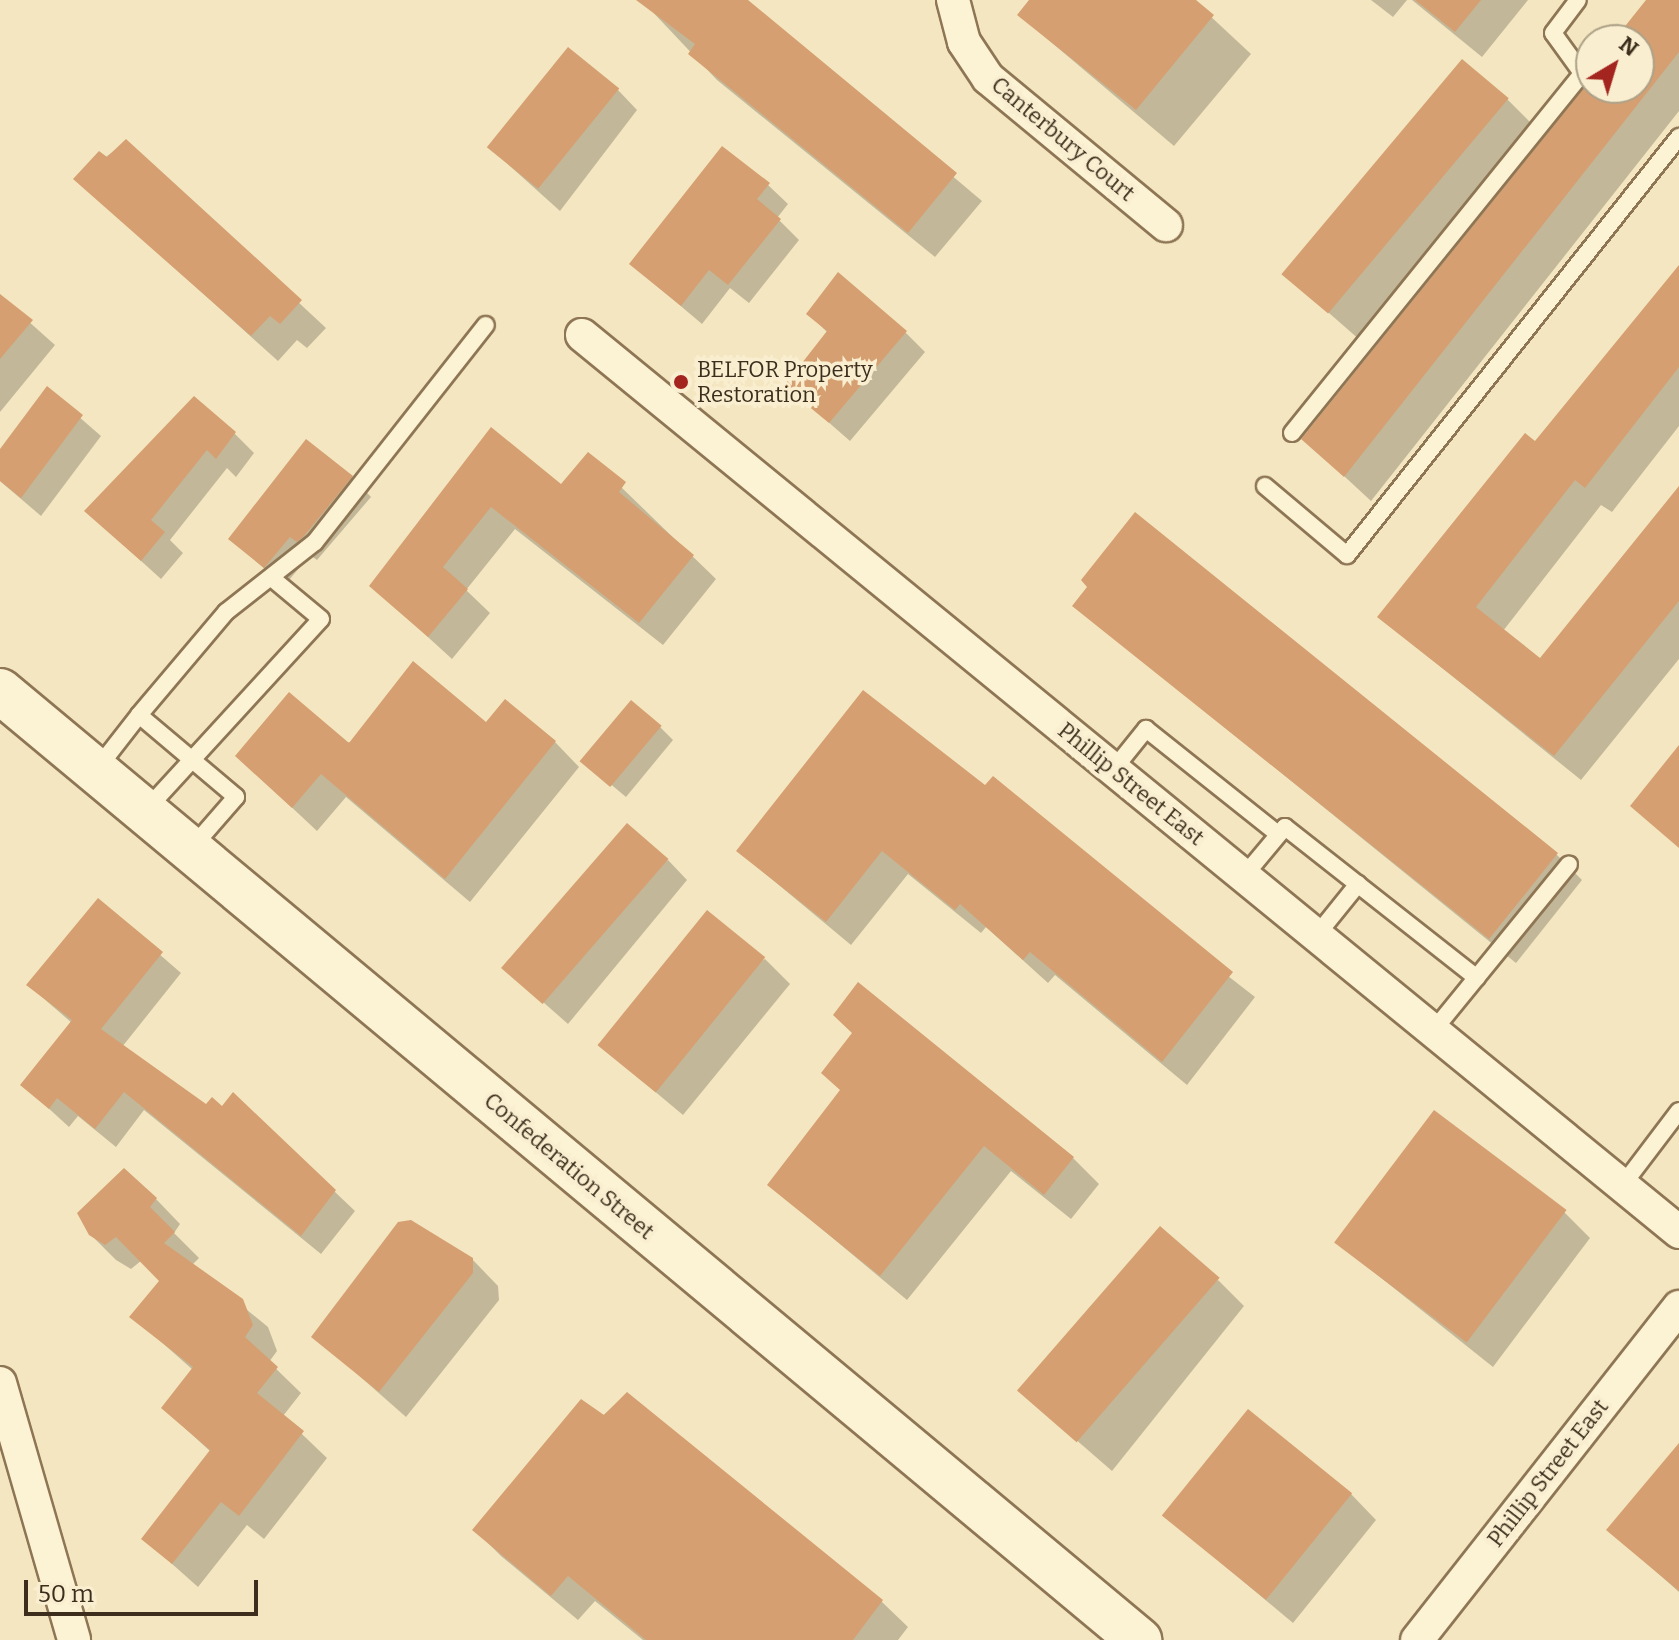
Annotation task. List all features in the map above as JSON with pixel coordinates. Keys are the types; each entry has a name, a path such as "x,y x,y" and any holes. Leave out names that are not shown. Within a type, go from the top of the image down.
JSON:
{"main road":[{"name":"Confederation Street","path":"3,700 96,770 1139,1640"}],"street":[{"name":"Canterbury Court","path":"953,0 964,42 988,78 1166,225"},
{"name":"Phillip Street East","path":"582,335 1679,1232"},
{"name":"Phillip Street East","path":"1417,1640 1679,1307"},
{"path":"0,1383 74,1640"}],"lane":[{"path":"1292,433 1582,73 1553,33 1578,0"},
{"path":"1265,486 1347,555 1679,137"},
{"path":"96,770 226,612 273,579 315,542 486,325"},
{"path":"145,812 321,619 273,579"},
{"path":"139,715 236,797 190,850"},
{"path":"1113,770 1146,729 1278,834"},
{"path":"1244,876 1285,827 1477,978"},
{"path":"1433,1031 1569,864"},
{"path":"1316,936 1358,884"},
{"path":"1622,1186 1679,1111"}],"building":[{"path":"636,0 748,0 957,173 908,233 688,54 695,44"},
{"path":"1029,0 1196,0 1214,15 1136,110 1017,15"},
{"path":"1415,0 1481,0 1455,32"},
{"path":"1646,0 1679,0 1679,52 1655,82 1655,24 1627,24"},
{"path":"568,47 619,89 538,189 487,147"},
{"path":"1462,59 1509,98 1328,313 1281,274"},
{"path":"1575,99 1575,104 1638,104 1344,477 1301,439"},
{"path":"126,139 302,300 280,324 270,316 251,336 73,179 99,151 107,157"},
{"path":"722,146 770,183 757,199 781,219 728,285 709,270 681,306 629,264"},
{"path":"1679,265 1679,367 1585,488 1575,480 1476,607 1540,658 1679,486 1679,601 1554,756 1377,617 1525,433 1535,441"},
{"path":"838,272 907,331 829,423 784,386 827,331 806,314"},
{"path":"0,294 33,320 0,359"},
{"path":"47,386 83,415 21,498 0,481 0,449"},
{"path":"194,396 236,432 216,459 207,450 151,520 165,532 141,561 84,511"},
{"path":"491,427 561,484 588,452 626,482 619,492 694,555 639,623 491,507 443,567 468,589 428,637 369,586"},
{"path":"306,439 353,476 304,536 297,542 290,537 264,568 228,539"},
{"path":"1135,512 1558,853 1489,939 1072,606 1087,587 1081,580"},
{"path":"413,661 486,722 505,699 556,741 445,879 321,774 292,808 235,756 289,692 349,743"},
{"path":"863,690 985,785 993,776 1233,972 1162,1062 1030,952 1023,960 960,904 955,910 882,851 826,922 736,851"},
{"path":"631,700 662,726 610,787 580,761"},
{"path":"1679,745 1679,848 1630,806"},
{"path":"627,823 669,859 543,1004 501,968"},
{"path":"98,898 163,952 101,1029 206,1104 212,1097 222,1106 233,1092 336,1190 301,1236 124,1092 95,1129 57,1098 49,1109 20,1085 72,1020 26,985"},
{"path":"707,910 765,957 656,1092 597,1045"},
{"path":"858,982 1074,1157 1044,1195 984,1146 880,1276 767,1185 840,1090 821,1073 852,1033 833,1015"},
{"path":"1434,1110 1567,1210 1467,1342 1334,1243"},
{"path":"124,1168 157,1198 150,1207 175,1232 164,1243 243,1299 253,1325 245,1337 278,1367 257,1393 304,1431 239,1516 221,1502 172,1564 141,1539 210,1450 161,1408 193,1367 129,1317 159,1281 116,1237 105,1245 89,1235 77,1213"},
{"path":"411,1220 473,1258 473,1273 379,1392 311,1337 398,1222"},
{"path":"1160,1226 1220,1278 1077,1442 1017,1391"},
{"path":"627,1392 883,1600 853,1640 646,1640 568,1576 551,1596 472,1530 581,1399 604,1415"},
{"path":"1248,1409 1352,1493 1266,1600 1162,1515"},
{"path":"1679,1443 1679,1591 1606,1530"}],"place":[{"name":"BELFOR Property Restoration","path":"681,382"}]}
